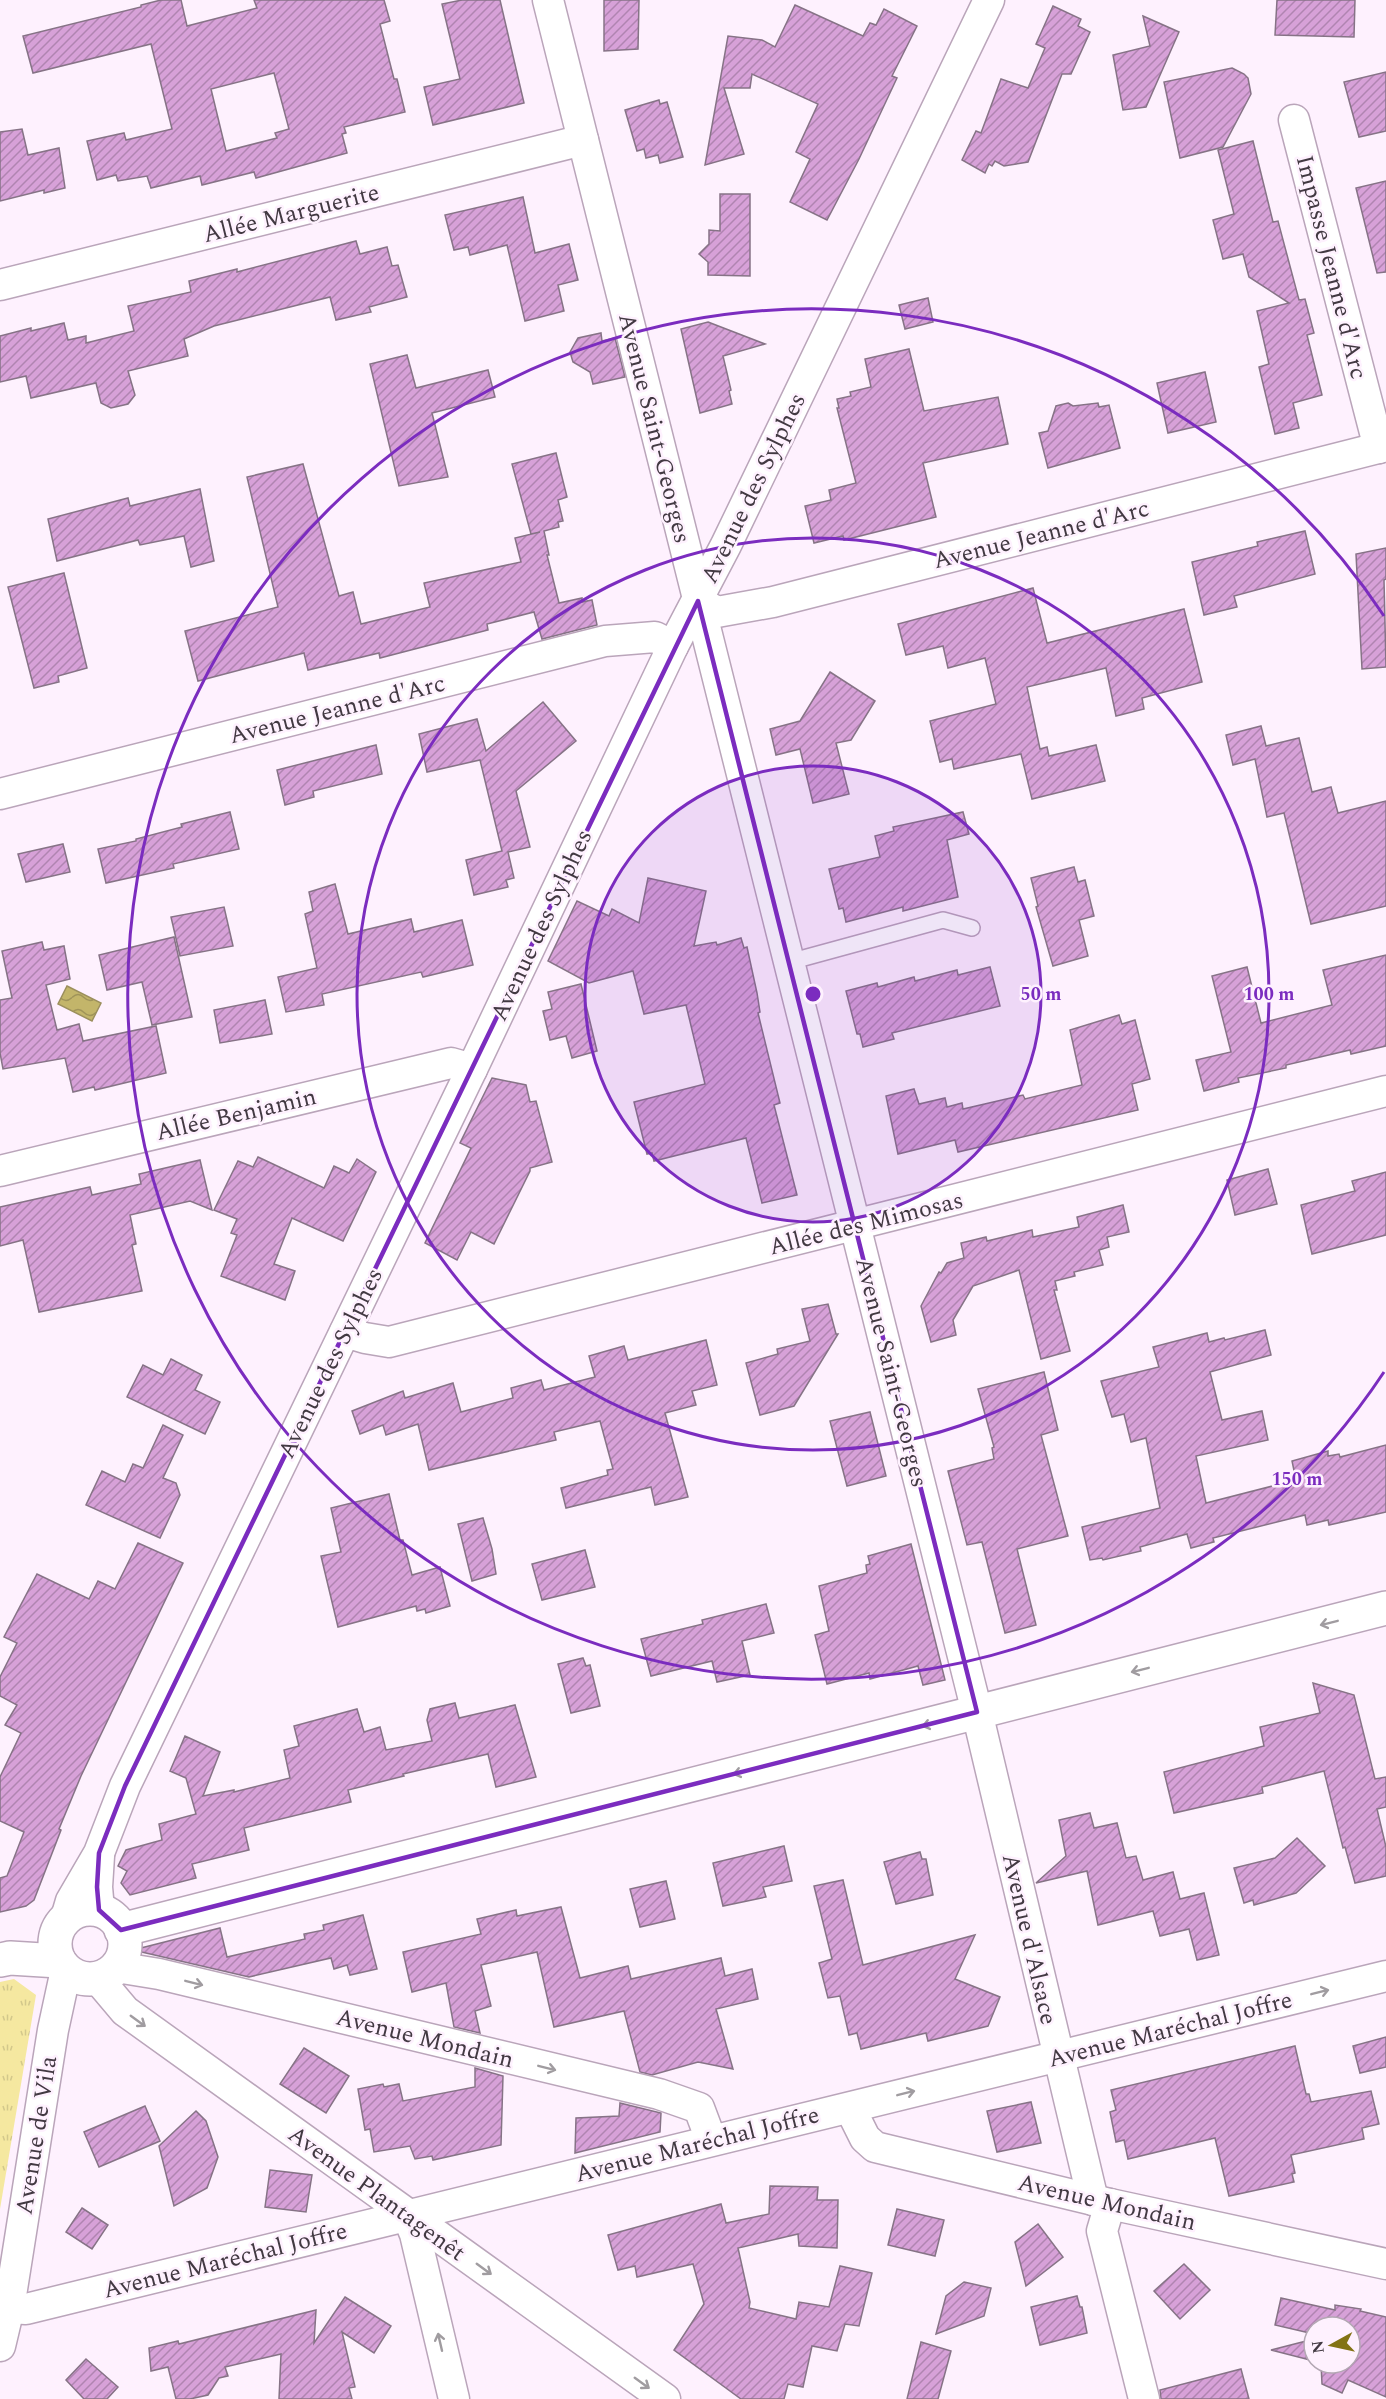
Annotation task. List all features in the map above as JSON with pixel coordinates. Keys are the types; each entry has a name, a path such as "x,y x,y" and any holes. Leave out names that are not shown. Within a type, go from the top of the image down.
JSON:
{"street":[{"name":"Avenue Saint-Georges","path":"548,0 977,1712"},
{"name":"Avenue des Sylphes","path":"62,1923 71,1901 99,1853 125,1786 472,1069 673,646 698,601 989,0"},
{"name":"Impasse Jeanne d'Arc","path":"1294,120 1382,447"},
{"name":"Allée Marguerite","path":"0,285 583,140"},
{"name":"Avenue Jeanne d'Arc","path":"698,601 717,612 773,602 1382,447"},
{"name":"Avenue Jeanne d'Arc","path":"0,794 604,641 655,637 673,646"},
{"name":"Allée Benjamin","path":"0,1171 451,1063 472,1069"},
{"name":"Allée des Mimosas","path":"345,1332 389,1342 1386,1091"},
{"path":"110,1920 977,1712 1386,1608"},
{"name":"Avenue d'Alsace","path":"977,1712 1058,2056 1101,2202 1102,2231 1144,2399"},
{"name":"Avenue des Sylphes","path":"99,1853 97,1887 110,1920"},
{"path":"87,1909 110,1920 125,1946 122,1957 85,1971 5,1959 76,1912 87,1909"},
{"path":"62,1923 55,1939 55,1951 85,1971"},
{"name":"Avenue de Vila","path":"3,2331 53,2030 85,1971"},
{"name":"Avenue Mondain","path":"85,1971 171,1977 659,2094 699,2108 711,2140"},
{"name":"Avenue Plantagenêt","path":"85,1971 125,2012 665,2399"},
{"name":"Avenue Maréchal Joffre","path":"3,2331 26,2309 1386,1976"},
{"name":"Avenue Mondain","path":"850,2108 865,2138 875,2147 1101,2202 1386,2264"},
{"path":"407,2215 415,2234 453,2399"}],"lane":[{"path":"789,962 942,920 972,928"}],"highlighted area":[{"path":"698,601 977,1712 121,1930 99,1910 97,1887 99,1853 125,1786"}],"green space":[{"path":"14,1979 36,1995 0,2209 0,1982"}],"water":[{"path":"67,986 101,1003 92,1021 58,1004"}],"building":[{"path":"161,0 181,0 187,26 257,8 254,0 384,0 390,21 380,24 405,112 344,127 346,133 342,134 347,153 256,178 254,172 202,185 200,176 151,188 147,176 118,181 116,175 97,180 87,141 124,133 126,140 172,129 151,44 33,73 23,36 141,7 141,5","holes":["274,73 289,129 275,133 277,138 226,151 211,89"]},
{"path":"462,0 500,0 524,103 433,125 424,87 460,79 442,4"},
{"path":"604,0 639,0 638,49 604,51"},
{"path":"1277,0 1355,0 1354,37 1275,35"},
{"path":"795,5 863,36 870,23 876,25 884,9 917,26 892,76 897,78 827,220 790,202 810,159 796,152 818,104 752,74 750,88 724,88 744,154 705,165 728,36 762,40 775,47"},
{"path":"1053,6 1081,19 1078,26 1090,32 1071,74 1062,74 1028,162 1004,166 995,161 992,166 989,164 985,173 962,160 976,131 981,133 1001,79 1028,88 1045,48 1036,44"},
{"path":"1143,16 1179,32 1146,107 1123,110 1113,55 1150,46"},
{"path":"1232,68 1248,78 1251,94 1223,147 1180,158 1164,82"},
{"path":"1386,72 1386,131 1359,137 1344,82"},
{"path":"659,100 660,104 667,102 683,157 660,163 658,155 646,158 644,149 637,151 625,110"},
{"path":"22,129 28,155 59,148 65,188 44,193 44,190 0,201 0,132"},
{"path":"1253,141 1273,222 1278,221 1299,300 1305,299 1314,333 1307,335 1322,395 1293,403 1299,428 1275,434 1259,367 1269,364 1257,311 1289,303 1249,277 1243,254 1223,259 1213,220 1234,214 1218,150"},
{"path":"1386,181 1386,272 1377,273 1356,188"},
{"path":"720,194 750,194 750,276 708,275 708,262 699,254 709,244 709,230 720,231"},
{"path":"523,197 535,253 569,244 578,280 558,285 564,311 525,321 507,245 470,255 468,247 454,250 445,215"},
{"path":"356,241 360,254 387,247 392,266 398,265 407,297 369,307 371,312 336,320 330,297 214,326 184,339 188,356 128,371 135,395 128,404 111,408 101,403 96,383 31,398 26,376 0,382 0,336 64,323 68,340 86,336 86,343 134,331 128,306 191,292 189,281 237,269 237,272"},
{"path":"928,298 933,322 905,329 899,305"},
{"path":"708,322 765,344 723,356 732,404 700,413 681,329"},
{"path":"601,333 602,341 615,338 625,377 593,384 590,372 573,362 570,352 578,338"},
{"path":"909,349 924,411 998,397 1008,444 923,463 936,517 844,540 843,536 814,543 805,506 831,500 829,490 856,483 837,408 839,408 837,399 851,396 850,392 871,387 865,359"},
{"path":"407,355 416,388 488,370 495,397 432,413 448,477 399,486 370,364"},
{"path":"1205,372 1216,422 1168,433 1157,383"},
{"path":"1068,403 1073,406 1098,403 1099,407 1109,405 1120,448 1048,468 1039,433 1048,431 1056,406"},
{"path":"556,453 567,497 558,500 563,521 558,522 559,527 544,531 549,555 547,555 559,603 582,598 582,602 592,600 597,625 542,639 534,612 487,624 488,630 380,658 379,653 308,670 304,653 198,681 185,631 278,607 247,477 303,464 339,596 353,592 361,624 430,607 424,583 521,562 515,538 540,532 531,534 512,464"},
{"path":"200,489 214,561 191,567 184,536 140,545 138,540 57,561 48,519 128,498 130,506"},
{"path":"1305,531 1315,574 1234,596 1237,607 1204,615 1192,562 1258,546 1257,542"},
{"path":"1386,548 1386,579 1384,580 1386,667 1362,669 1356,554"},
{"path":"64,573 87,668 58,676 59,682 34,688 8,587"},
{"path":"1033,588 1047,643 1184,609 1202,682 1142,698 1144,709 1116,716 1106,668 1027,687 1040,749 1047,747 1049,756 1096,745 1105,781 1032,799 1021,754 954,769 952,759 940,762 930,721 996,704 985,658 948,668 943,646 906,655 898,624"},
{"path":"830,672 875,701 851,740 836,743 849,794 813,803 800,749 776,755 770,729 800,721"},
{"path":"543,702 576,741 516,791 530,847 508,852 514,878 506,880 508,887 474,895 466,860 502,851 480,760 427,772 419,734 477,719 486,751"},
{"path":"1261,726 1266,746 1299,738 1312,792 1331,787 1338,813 1386,801 1386,906 1311,924 1284,813 1267,817 1255,759 1233,765 1226,735"},
{"path":"376,745 382,774 313,791 314,797 285,805 277,770"},
{"path":"230,812 239,849 173,864 174,868 106,883 98,849 136,841 136,839 182,827 181,824"},
{"path":"963,812 969,834 947,840 958,897 903,911 903,907 846,922 843,908 839,909 829,869 880,857 875,836 894,831 893,827"},
{"path":"63,844 70,872 26,882 18,854"},
{"path":"1074,867 1078,882 1085,880 1094,916 1079,920 1088,956 1053,966 1036,907 1038,906 1031,878"},
{"path":"648,878 706,891 694,946 716,942 717,945 741,938 744,948 747,947 757,993 760,1012 758,1013 780,1103 774,1105 797,1195 762,1203 746,1138 654,1161 652,1153 647,1154 634,1102 705,1084 686,1005 644,1014 633,971 589,983 548,961 577,901 609,916 612,909 639,923"},
{"path":"335,884 348,934 411,919 414,932 462,920 473,965 423,977 421,972 322,994 324,1005 286,1012 278,977 317,968 305,914 313,911 309,892"},
{"path":"224,907 233,946 180,956 171,917"},
{"path":"174,937 192,1017 152,1025 142,982 107,990 99,955"},
{"path":"42,942 44,950 64,946 70,979 46,985 57,1030 79,1024 83,1041 156,1026 166,1073 95,1090 94,1087 73,1092 65,1058 3,1069 0,1053 0,1000 12,998 2,951"},
{"path":"1386,955 1386,1046 1351,1054 1350,1050 1286,1065 1286,1068 1238,1078 1239,1082 1204,1091 1196,1060 1231,1052 1212,976 1247,967 1261,1023 1332,1005 1323,970"},
{"path":"990,967 1000,1006 892,1033 894,1039 863,1047 860,1034 857,1034 846,991 877,983 878,987 914,977 915,981 957,970 958,975"},
{"path":"581,984 597,1051 572,1058 566,1036 550,1040 543,1011 552,1009 548,992"},
{"path":"265,1000 272,1034 220,1043 214,1010"},
{"path":"1119,1015 1122,1024 1135,1020 1150,1079 1132,1084 1138,1110 958,1152 955,1140 898,1154 886,1096 914,1089 919,1104 945,1098 947,1107 962,1103 963,1109 1023,1095 1025,1099 1082,1085 1070,1030"},
{"path":"492,1078 526,1085 530,1102 536,1101 552,1162 530,1168 494,1244 471,1232 457,1260 425,1243 471,1148 460,1143"},
{"path":"258,1157 324,1188 334,1166 349,1173 357,1159 376,1172 343,1241 292,1218 274,1264 295,1271 285,1300 221,1276 237,1235 231,1233 237,1219 214,1210 238,1161 253,1167"},
{"path":"200,1160 212,1210 190,1201 130,1215 136,1244 132,1245 142,1291 39,1312 23,1240 0,1246 0,1207 90,1187 92,1195 141,1184 139,1174"},
{"path":"1268,1169 1277,1204 1235,1215 1227,1180"},
{"path":"1386,1172 1386,1235 1312,1254 1301,1205 1355,1191 1352,1181"},
{"path":"1123,1205 1129,1232 1107,1237 1109,1247 1099,1250 1103,1265 1074,1272 1075,1276 1055,1281 1057,1290 1054,1290 1070,1351 1041,1359 1019,1270 973,1286 953,1320 956,1335 931,1342 921,1306 939,1272 941,1273 947,1263 964,1258 961,1243 986,1237 987,1241 1032,1230 1033,1237 1079,1227 1077,1217"},
{"path":"828,1304 836,1334 838,1334 794,1406 760,1415 746,1363 778,1354 777,1349 810,1341 802,1309"},
{"path":"1265,1330 1271,1355 1210,1372 1222,1420 1262,1411 1268,1440 1196,1456 1206,1503 1296,1480 1292,1461 1328,1451 1328,1456 1339,1454 1340,1457 1386,1445 1386,1512 1329,1525 1328,1520 1307,1525 1305,1515 1213,1538 1214,1542 1191,1548 1187,1534 1140,1547 1141,1551 1103,1560 1102,1558 1090,1560 1082,1527 1160,1508 1146,1438 1131,1442 1124,1414 1112,1417 1101,1381 1159,1367 1153,1347 1207,1333 1209,1342"},
{"path":"706,1340 717,1385 692,1391 696,1405 665,1413 688,1497 655,1505 651,1487 566,1508 561,1488 608,1475 607,1470 613,1469 600,1421 554,1432 556,1440 429,1470 418,1424 386,1435 383,1425 360,1434 352,1411 403,1391 405,1398 453,1383 461,1412 513,1398 511,1388 541,1380 544,1390 595,1377 589,1356 624,1346 628,1360"},
{"path":"171,1359 202,1375 195,1390 220,1402 205,1434 127,1397 143,1365 163,1375"},
{"path":"1044,1372 1058,1430 1041,1435 1068,1536 1017,1549 1036,1625 1005,1633 982,1542 967,1545 948,1471 994,1459 992,1448 994,1447 978,1389"},
{"path":"870,1412 886,1476 847,1486 830,1421"},
{"path":"163,1425 183,1435 163,1478 176,1483 180,1495 160,1538 86,1505 102,1471 125,1482 133,1464 143,1468"},
{"path":"389,1494 400,1540 403,1540 412,1575 440,1567 450,1606 426,1613 425,1609 417,1611 416,1606 338,1627 321,1556 341,1552 331,1508"},
{"path":"483,1518 496,1574 472,1581 458,1524"},
{"path":"138,1543 183,1563 81,1776 34,1900 26,1906 0,1912 0,1878 7,1876 24,1832 0,1821 0,1777 21,1733 5,1725 17,1705 0,1696 0,1677 17,1643 4,1637 37,1574 89,1599 98,1581 115,1589"},
{"path":"911,1544 945,1680 923,1685 918,1666 870,1679 869,1673 827,1684 815,1635 829,1631 819,1586 867,1573 866,1565 870,1564 868,1556"},
{"path":"585,1550 595,1587 542,1600 532,1564"},
{"path":"766,1604 774,1633 742,1641 750,1675 717,1682 712,1661 651,1676 641,1639 703,1624 702,1620"},
{"path":"583,1658 586,1666 590,1665 600,1706 571,1713 558,1664"},
{"path":"1313,1683 1354,1695 1375,1779 1386,1777 1386,1807 1377,1809 1386,1847 1386,1876 1355,1883 1345,1847 1343,1848 1324,1771 1262,1787 1263,1793 1174,1813 1164,1772 1264,1746 1260,1727 1320,1713"},
{"path":"455,1703 459,1718 515,1705 536,1777 496,1787 488,1754 403,1774 404,1776 348,1790 351,1802 244,1828 249,1850 192,1864 196,1878 130,1895 121,1883 127,1871 118,1866 126,1850 162,1840 159,1824 196,1814 186,1778 170,1771 185,1736 220,1752 203,1796 234,1790 234,1792 290,1778 284,1750 299,1746 294,1726 357,1709 364,1732 380,1727 386,1750 432,1741 427,1720 430,1709"},
{"path":"1090,1813 1094,1828 1117,1823 1126,1858 1136,1856 1143,1880 1173,1872 1180,1899 1204,1893 1219,1955 1197,1960 1189,1929 1160,1936 1153,1911 1098,1925 1087,1871 1036,1883 1066,1856 1059,1820"},
{"path":"1297,1838 1325,1866 1296,1893 1254,1905 1253,1900 1244,1903 1234,1868 1275,1858"},
{"path":"784,1846 792,1881 763,1887 766,1897 723,1906 713,1863"},
{"path":"920,1852 922,1859 926,1859 933,1895 896,1904 884,1862"},
{"path":"843,1880 863,1965 975,1935 955,1979 1000,1997 988,2026 928,2041 926,2033 861,2049 857,2033 849,2035 840,1996 828,1998 819,1963 832,1959 814,1886"},
{"path":"666,1881 675,1919 640,1927 630,1889"},
{"path":"561,1907 580,1978 628,1966 631,1979 721,1958 725,1976 752,1969 758,1999 716,2009 733,2069 698,2062 652,2075 640,2072 624,2011 554,2027 537,1952 481,1965 491,2006 475,2011 480,2033 454,2027 446,1983 412,1992 403,1952 481,1934 477,1919 516,1910 517,1916"},
{"path":"363,1915 377,1969 350,1975 347,1965 334,1969 331,1958 249,1977 133,1950 220,1928 227,1957 305,1939 304,1934 324,1930 323,1925"},
{"path":"1386,2037 1386,2067 1360,2073 1353,2046"},
{"path":"1295,2046 1306,2094 1309,2094 1311,2102 1371,2091 1379,2124 1362,2128 1364,2139 1291,2155 1295,2173 1292,2174 1294,2182 1229,2196 1215,2138 1128,2159 1124,2140 1116,2142 1110,2112 1116,2110 1111,2090"},
{"path":"304,2048 349,2076 326,2113 280,2084"},
{"path":"475,2068 503,2076 501,2145 433,2160 432,2156 415,2159 410,2146 374,2152 370,2129 365,2130 358,2089 383,2084 384,2087 399,2084 403,2101 475,2087"},
{"path":"1031,2102 1041,2143 997,2152 987,2111"},
{"path":"620,2103 661,2113 660,2132 575,2153 576,2118 619,2116"},
{"path":"145,2106 160,2141 99,2167 84,2132"},
{"path":"196,2111 206,2121 218,2157 207,2188 174,2206 159,2146"},
{"path":"270,2170 312,2175 306,2212 265,2207"},
{"path":"770,2186 818,2187 817,2200 838,2200 837,2248 799,2246 798,2234 738,2248 750,2302 749,2308 796,2319 799,2302 829,2307 840,2266 872,2273 859,2326 845,2324 837,2351 812,2346 803,2387 788,2384 784,2399 741,2399 674,2350 704,2304 693,2264 637,2277 635,2266 618,2270 608,2235 721,2204 726,2223 769,2214"},
{"path":"82,2208 108,2225 92,2249 66,2232"},
{"path":"897,2209 944,2220 935,2256 888,2245"},
{"path":"1038,2224 1063,2257 1026,2286 1015,2242"},
{"path":"1184,2264 1210,2290 1180,2319 1154,2291"},
{"path":"964,2282 991,2288 984,2316 936,2334 946,2296"},
{"path":"1077,2296 1080,2307 1082,2307 1087,2333 1040,2345 1031,2307"},
{"path":"345,2297 391,2326 374,2353 342,2332 355,2387 349,2388 352,2399 279,2399 281,2354 225,2367 228,2376 219,2378 208,2395 190,2399 176,2399 168,2367 151,2371 149,2348 178,2341 179,2344 316,2310 314,2343"},
{"path":"1281,2298 1335,2310 1335,2305 1361,2309 1360,2311 1386,2317 1386,2397 1348,2380 1342,2393 1322,2384 1322,2375 1362,2375 1362,2315 1302,2315 1302,2331 1275,2325"},
{"path":"921,2342 951,2351 938,2399 907,2399"},
{"path":"1302,2342 1302,2358 1271,2350"},
{"path":"86,2359 118,2387 107,2399 84,2399 66,2380"},
{"path":"1241,2369 1249,2399 1161,2399 1160,2390"}]}
